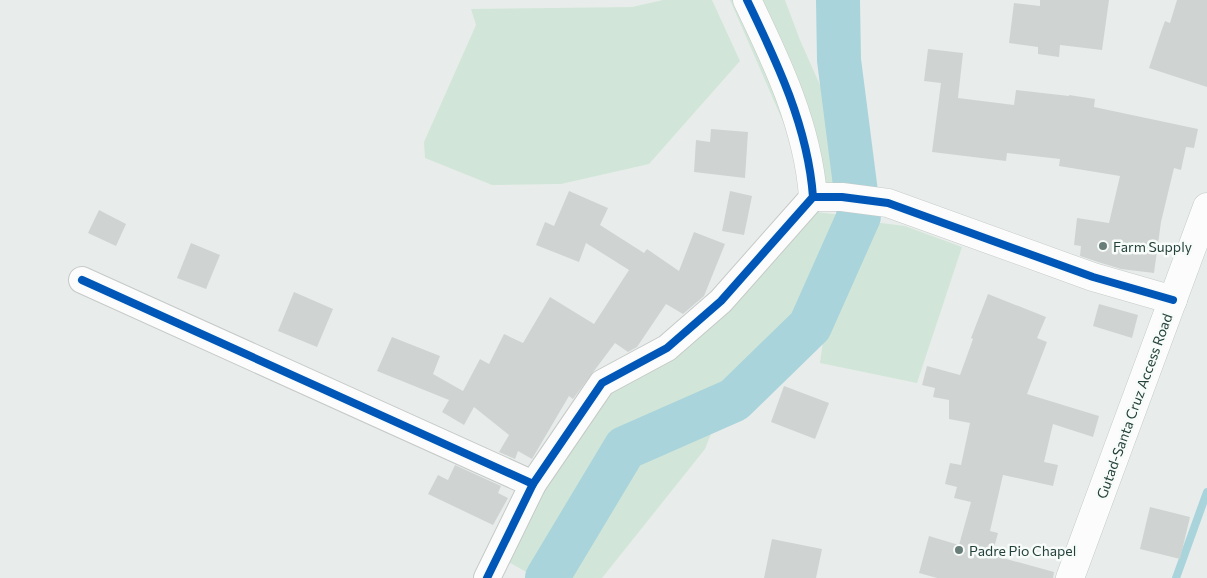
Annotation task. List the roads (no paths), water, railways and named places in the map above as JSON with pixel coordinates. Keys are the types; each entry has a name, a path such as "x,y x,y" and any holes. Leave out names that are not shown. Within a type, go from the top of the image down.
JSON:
{"street":[{"path":"487,578 533,484 602,383 667,348 721,301 813,197 812,174 803,137 780,68 747,0"},
{"path":"813,197 842,197 888,203 1093,277 1173,300"},
{"name":"Gutad-Santa Cruz Access Road","path":"1070,578 1207,207"},
{"path":"82,280 533,484"}],"waterway":[{"path":"547,578 625,448 734,400 810,326 859,216 839,60 838,0"},
{"path":"839,19 844,0"},
{"path":"1176,578 1207,492"}],"place":[{"name":"Farm Supply","path":"1103,246"},
{"name":"Padre Pio Chapel","path":"959,550"}]}
